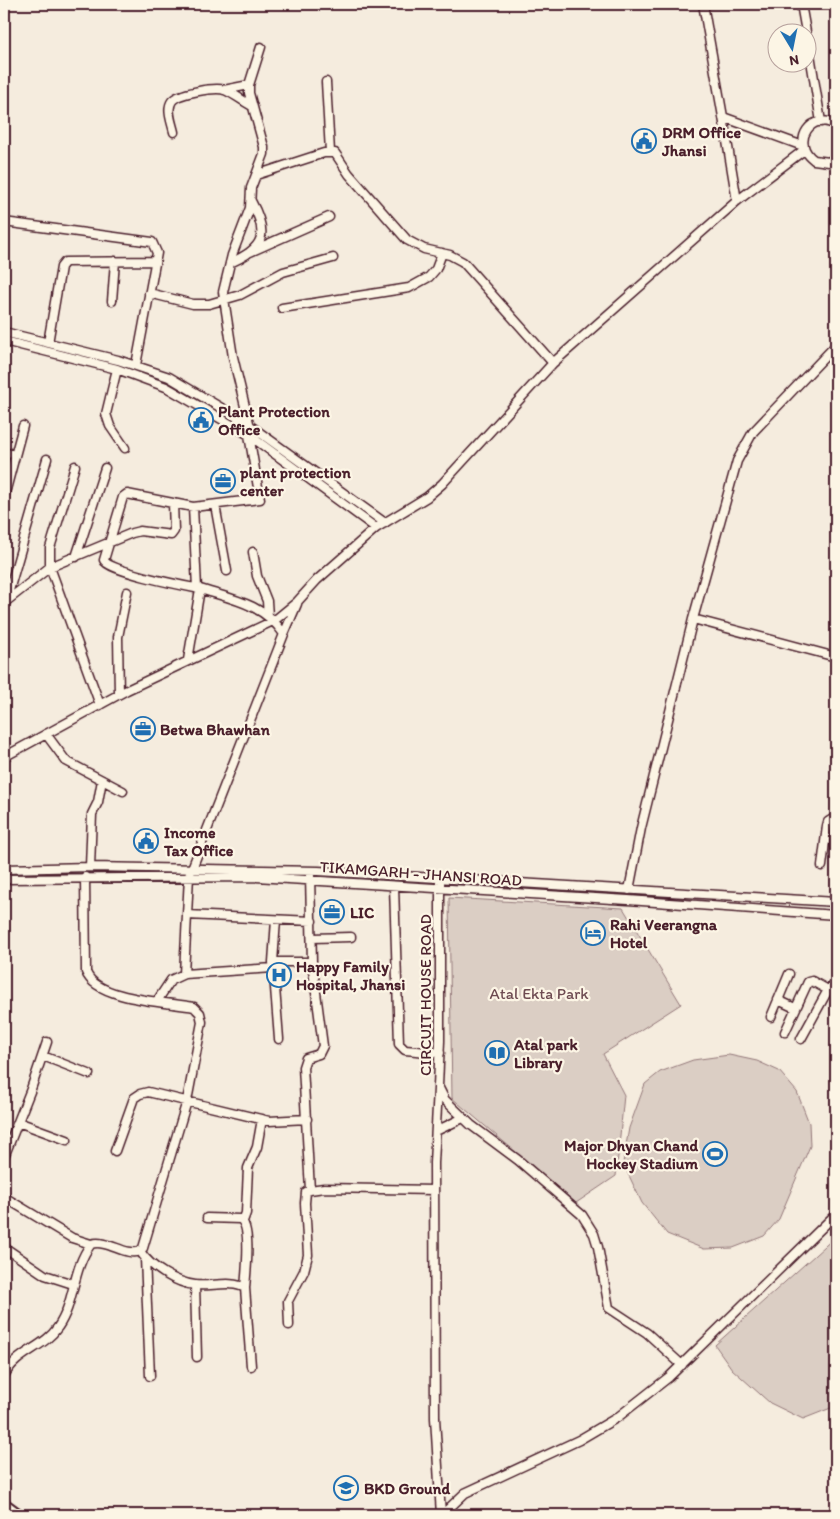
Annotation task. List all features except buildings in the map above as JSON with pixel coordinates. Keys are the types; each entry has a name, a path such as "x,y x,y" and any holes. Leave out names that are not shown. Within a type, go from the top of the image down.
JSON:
{"street":[{"path":"703,4 737,200"},
{"path":"801,4 804,22"},
{"path":"261,47 249,84 252,106 264,147 251,188 250,208 230,263 223,292 260,499 193,507 130,494 124,495 104,560 105,564 152,579 198,589 250,605 271,618 284,634"},
{"path":"813,72 821,122"},
{"path":"326,82 330,152"},
{"path":"174,132 170,114 172,101 178,96 208,89 224,90 249,84"},
{"path":"224,90 252,106"},
{"path":"723,117 804,148 814,160 828,162 836,160"},
{"path":"184,974 190,872 298,602 317,580 376,528 428,497 553,363 737,200 804,148 805,133 815,123 821,122 836,126"},
{"path":"256,175 330,152 339,157 349,174 407,240 424,249 442,253 463,262 553,363"},
{"path":"250,200 262,220 258,245 250,252"},
{"path":"230,263 250,252 329,217"},
{"path":"4,222 152,242 157,248 156,261 136,365"},
{"path":"282,308 409,288 429,277 436,269 442,253"},
{"path":"149,293 200,305 248,292 283,272 332,258"},
{"path":"48,343 62,264 70,261 156,261"},
{"path":"112,301 115,261"},
{"path":"4,332 136,365 169,377 228,411 249,431 376,528"},
{"path":"4,341 117,369 166,387 249,431 385,522"},
{"path":"630,890 641,828 693,619 722,511 744,446 761,422 836,345"},
{"path":"67,358 70,348"},
{"path":"117,369 106,414 110,426 125,448"},
{"path":"4,497 24,426"},
{"path":"4,452 15,455"},
{"path":"5,602 48,459"},
{"path":"75,466 50,548 50,566 100,705"},
{"path":"76,557 105,468"},
{"path":"5,602 50,566 140,531 171,535 174,531 173,503"},
{"path":"215,505 227,571"},
{"path":"188,660 198,589 193,507"},
{"path":"253,552 257,576 267,601 271,618"},
{"path":"120,694 118,644 127,592"},
{"path":"4,757 120,694 271,618 298,602"},
{"path":"693,619 836,657"},
{"path":"46,734 66,761 123,791"},
{"path":"90,867 92,814 98,802 102,780"},
{"path":"822,866 826,826 828,822 836,817"},
{"name":"TIKAMGARH - JHANSI ROAD","path":"4,869 90,867 190,872 836,915"},
{"path":"67,868 68,877"},
{"path":"310,871 312,962 323,1046 319,1054 303,1061 310,1190"},
{"name":"TIKAMGARH - JHANSI ROAD","path":"4,879 190,872 310,871 440,877 836,902"},
{"path":"85,877 86,972 88,978 99,988 156,1001 194,1007 200,1013 202,1022 187,1101 142,1255 150,1376"},
{"name":"CIRCUIT HOUSE ROAD","path":"440,877 440,1053 438,1086 445,1100 464,1118 518,1160 582,1215 594,1234 598,1247 609,1308 647,1333 682,1365"},
{"path":"394,886 399,1044 405,1050 440,1053"},
{"path":"688,892 688,904"},
{"path":"187,915 312,920"},
{"path":"276,920 273,965 279,1039"},
{"path":"312,938 351,937"},
{"path":"156,1001 172,980 184,974 312,962"},
{"path":"771,1017 789,974"},
{"path":"784,1032 808,982 812,981 828,990"},
{"path":"801,1038 828,990 836,984"},
{"path":"778,1000 796,1008"},
{"path":"4,1157 47,1042"},
{"path":"43,1056 89,1074"},
{"path":"438,1086 434,1190 435,1418 441,1515"},
{"path":"115,1151 134,1098 148,1092 279,1122 307,1119"},
{"path":"436,1131 464,1118"},
{"path":"251,1366 245,1288 247,1240 243,1221 246,1213 248,1168 257,1147 262,1119"},
{"path":"18,1122 67,1140"},
{"path":"289,1325 288,1301 304,1270 308,1255 306,1192 310,1190 434,1190"},
{"path":"4,1197 72,1238 91,1244 101,1243 142,1255 182,1282 195,1285 237,1285 245,1288"},
{"path":"441,1515 465,1493 603,1427 682,1365 833,1217 836,1228"},
{"path":"207,1218 243,1221"},
{"path":"4,1376 14,1361 50,1336 60,1325 66,1311 72,1284 85,1253 91,1244"},
{"path":"4,1247 45,1275 72,1284"},
{"path":"195,1285 198,1357"}],"green space":[{"name":"Atal Ekta Park","path":"449,898 623,908 681,1004 603,1054 624,1095 616,1176 576,1203 452,1098"},
{"name":"Major Dhyan Chand Hockey Stadium","path":"729,1055 757,1061 779,1071 797,1092 809,1123 810,1146 779,1219 764,1236 733,1248 704,1249 667,1234 642,1203 623,1163 629,1128 645,1084 660,1072 693,1060"},
{"path":"835,1237 836,1406 803,1419 770,1403 732,1369 715,1345"}],"place":[{"name":"DRM Office Jhansi","path":"644,141"},
{"name":"Plant Protection Office","path":"201,420"},
{"name":"plant protection center","path":"223,481"},
{"name":"Betwa Bhawhan","path":"143,729"},
{"name":"Income Tax Office","path":"146,841"},
{"name":"LIC","path":"332,912"},
{"name":"Rahi Veerangna Hotel","path":"593,933"},
{"name":"Happy Family Hospital, Jhansi","path":"279,975"},
{"name":"Atal park Library","path":"497,1053"},
{"name":"Major Dhyan Chand Hockey Stadium","path":"715,1154"},
{"name":"BKD Ground","path":"346,1488"}]}
